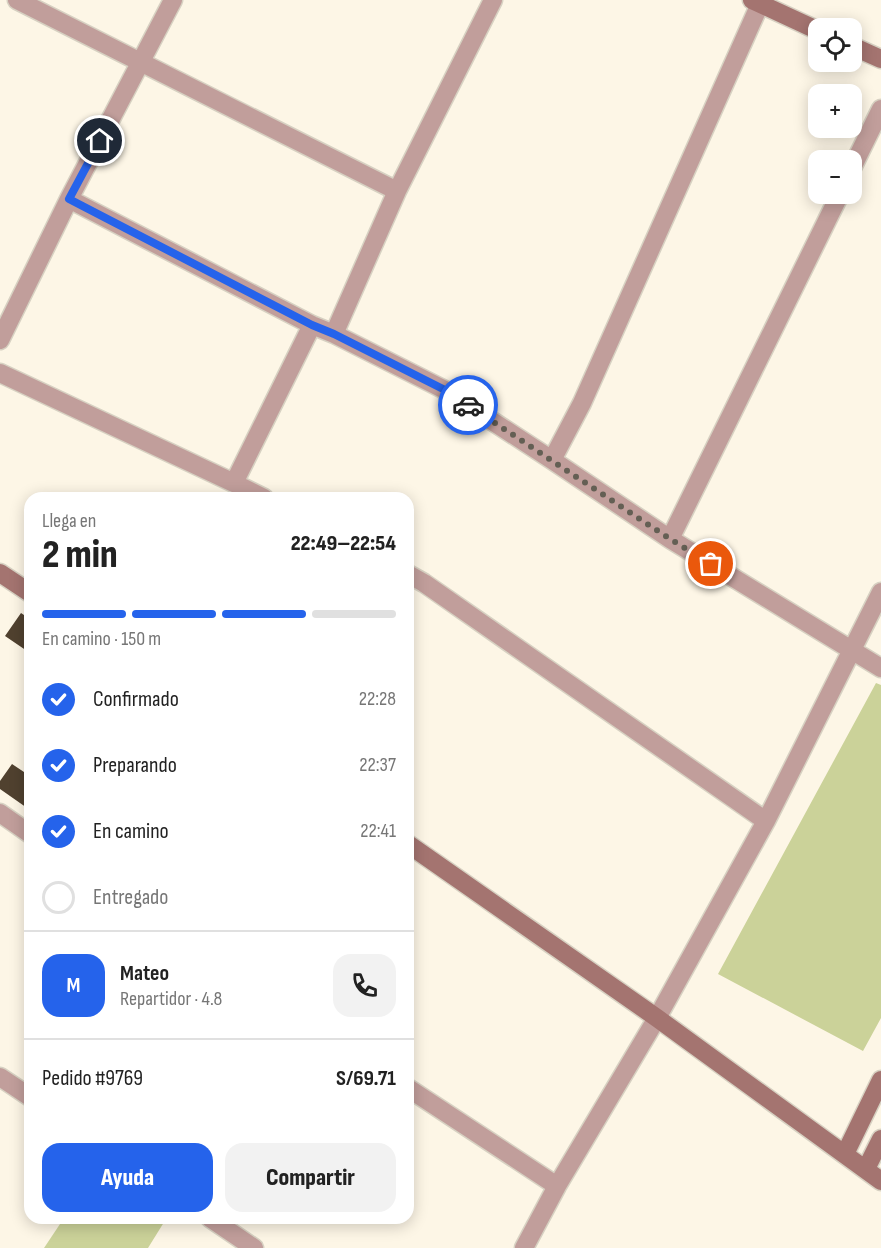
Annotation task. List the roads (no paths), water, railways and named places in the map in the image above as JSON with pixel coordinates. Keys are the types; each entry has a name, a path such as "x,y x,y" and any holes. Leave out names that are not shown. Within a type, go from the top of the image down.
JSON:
{"street":[{"path":"17,0 398,191"},
{"path":"0,340 69,199 173,0"},
{"path":"334,334 398,191 493,0"},
{"path":"552,460 582,403 756,2 808,26"},
{"path":"862,50 881,59"},
{"path":"861,150 881,109"},
{"path":"69,199 312,325 443,389 670,539 881,668"},
{"path":"670,539 835,204"},
{"path":"234,483 312,325"},
{"path":"0,373 252,492"},
{"path":"414,577 766,821"},
{"path":"1,578 24,590"},
{"path":"524,1248 557,1186 657,1018 766,821 881,592"},
{"path":"0,813 24,830"},
{"path":"414,848 657,1018 881,1180"},
{"path":"0,1077 24,1093"},
{"path":"845,1154 881,1080"},
{"path":"414,1092 557,1186"},
{"path":"866,1169 881,1139"},
{"path":"219,1224 254,1248"}]}
